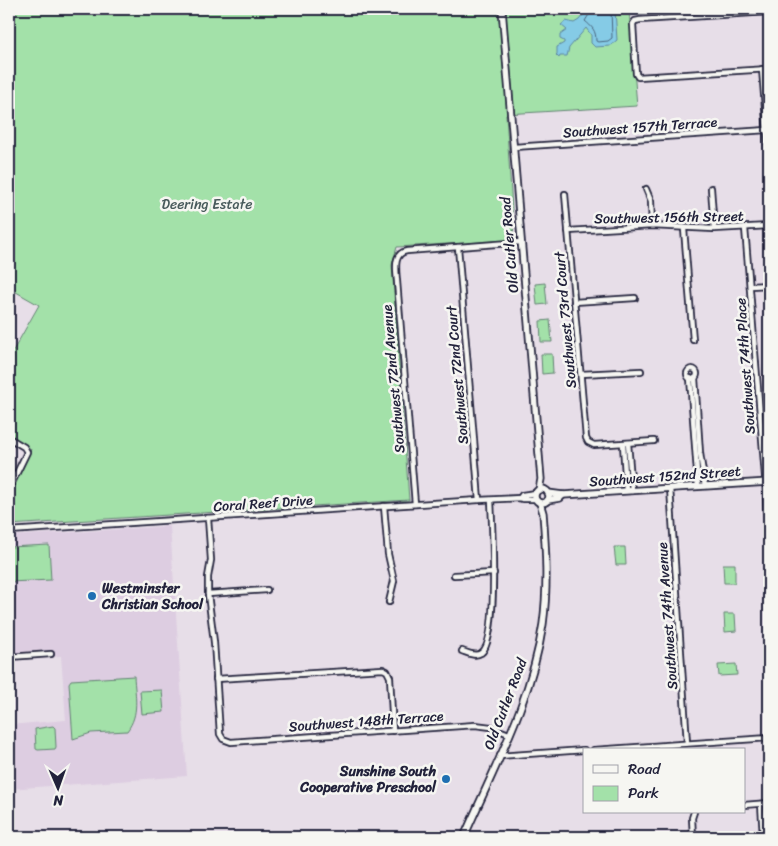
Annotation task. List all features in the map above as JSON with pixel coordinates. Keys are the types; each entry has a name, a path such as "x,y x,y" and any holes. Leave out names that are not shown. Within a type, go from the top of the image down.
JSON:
{"main road":[{"name":"Old Cutler Road","path":"464,837 500,756 532,676 543,622 546,573 543,514 545,512 542,496 502,9"},
{"name":"Southwest 152nd Street","path":"542,496 767,482"}],"street":[{"path":"769,12 639,20 632,24 636,74 638,77 769,69"},
{"path":"762,70 769,159"},
{"name":"Southwest 157th Terrace","path":"514,147 767,130"},
{"path":"711,188 714,229"},
{"path":"646,189 651,201 652,226"},
{"name":"Southwest 73rd Court","path":"565,194 585,435 590,443 596,445 623,444"},
{"name":"Southwest 156th Street","path":"568,231 652,226 684,229 769,226"},
{"name":"Southwest 74th Place","path":"745,228 767,482 769,563"},
{"path":"684,229 693,340"},
{"path":"458,247 521,242"},
{"name":"Southwest 72nd Avenue","path":"415,504 396,263 399,253 458,247"},
{"name":"Southwest 72nd Court","path":"458,247 479,500"},
{"path":"750,286 769,285"},
{"path":"574,302 635,298"},
{"path":"581,374 641,371"},
{"path":"693,378 702,486"},
{"path":"9,438 27,451 9,489"},
{"path":"629,491 623,444 654,441"},
{"path":"628,443 629,491"},
{"name":"Southwest 74th Avenue","path":"670,488 687,743"},
{"name":"Coral Reef Drive","path":"9,531 542,496"},
{"path":"462,651 475,655 484,649 493,606 494,534 491,500"},
{"path":"384,506 388,554 394,582 389,602"},
{"path":"208,518 211,558 208,594 216,679 383,669 389,674 393,731"},
{"path":"454,575 494,573"},
{"path":"208,594 267,590"},
{"path":"9,657 51,654"},
{"name":"Southwest 148th Terrace","path":"216,679 220,734 224,740 231,742 480,725 509,734"},
{"path":"621,748 769,738"},
{"path":"500,756 583,750"},
{"path":"746,805 769,803"},
{"path":"761,804 763,837"},
{"path":"693,814 693,837"},
{"path":"274,837 281,837"}],"shaded area":[{"name":"Westminster Christian School","path":"170,526 187,776 9,789 9,725 66,720 61,656 9,660 9,536"}],"green space":[{"name":"Deering Estate","path":"9,9 629,9 637,106 506,114 514,240 397,247 392,265 409,500 9,525 9,495 31,449 9,436 9,358 39,305 9,288"},
{"path":"545,283 547,304 537,305 535,284"},
{"path":"550,320 552,342 541,342 540,321"},
{"path":"541,354 552,354 553,373 542,374"},
{"path":"49,545 51,580 9,582 9,547"},
{"path":"614,547 625,547 626,565 616,565"},
{"path":"723,564 735,564 735,583 724,583"},
{"path":"724,614 735,614 736,631 725,632"},
{"path":"736,664 737,675 719,676 718,665"},
{"path":"134,676 135,711 134,718 127,731 91,733 73,739 69,683 71,680"},
{"path":"162,690 164,712 142,714 140,691"},
{"path":"53,726 55,728 55,749 36,749 35,729"}],"water":[{"path":"588,9 615,9 617,40 610,46 595,47 591,43 591,35 586,28 569,48 567,56 560,56 559,58 556,55 557,47 564,43 560,39 560,35 567,30 561,25 566,21 574,23"}],"place":[{"name":"Westminster Christian School","path":"92,596"},
{"name":"Sunshine South Cooperative Preschool","path":"446,779"}]}
